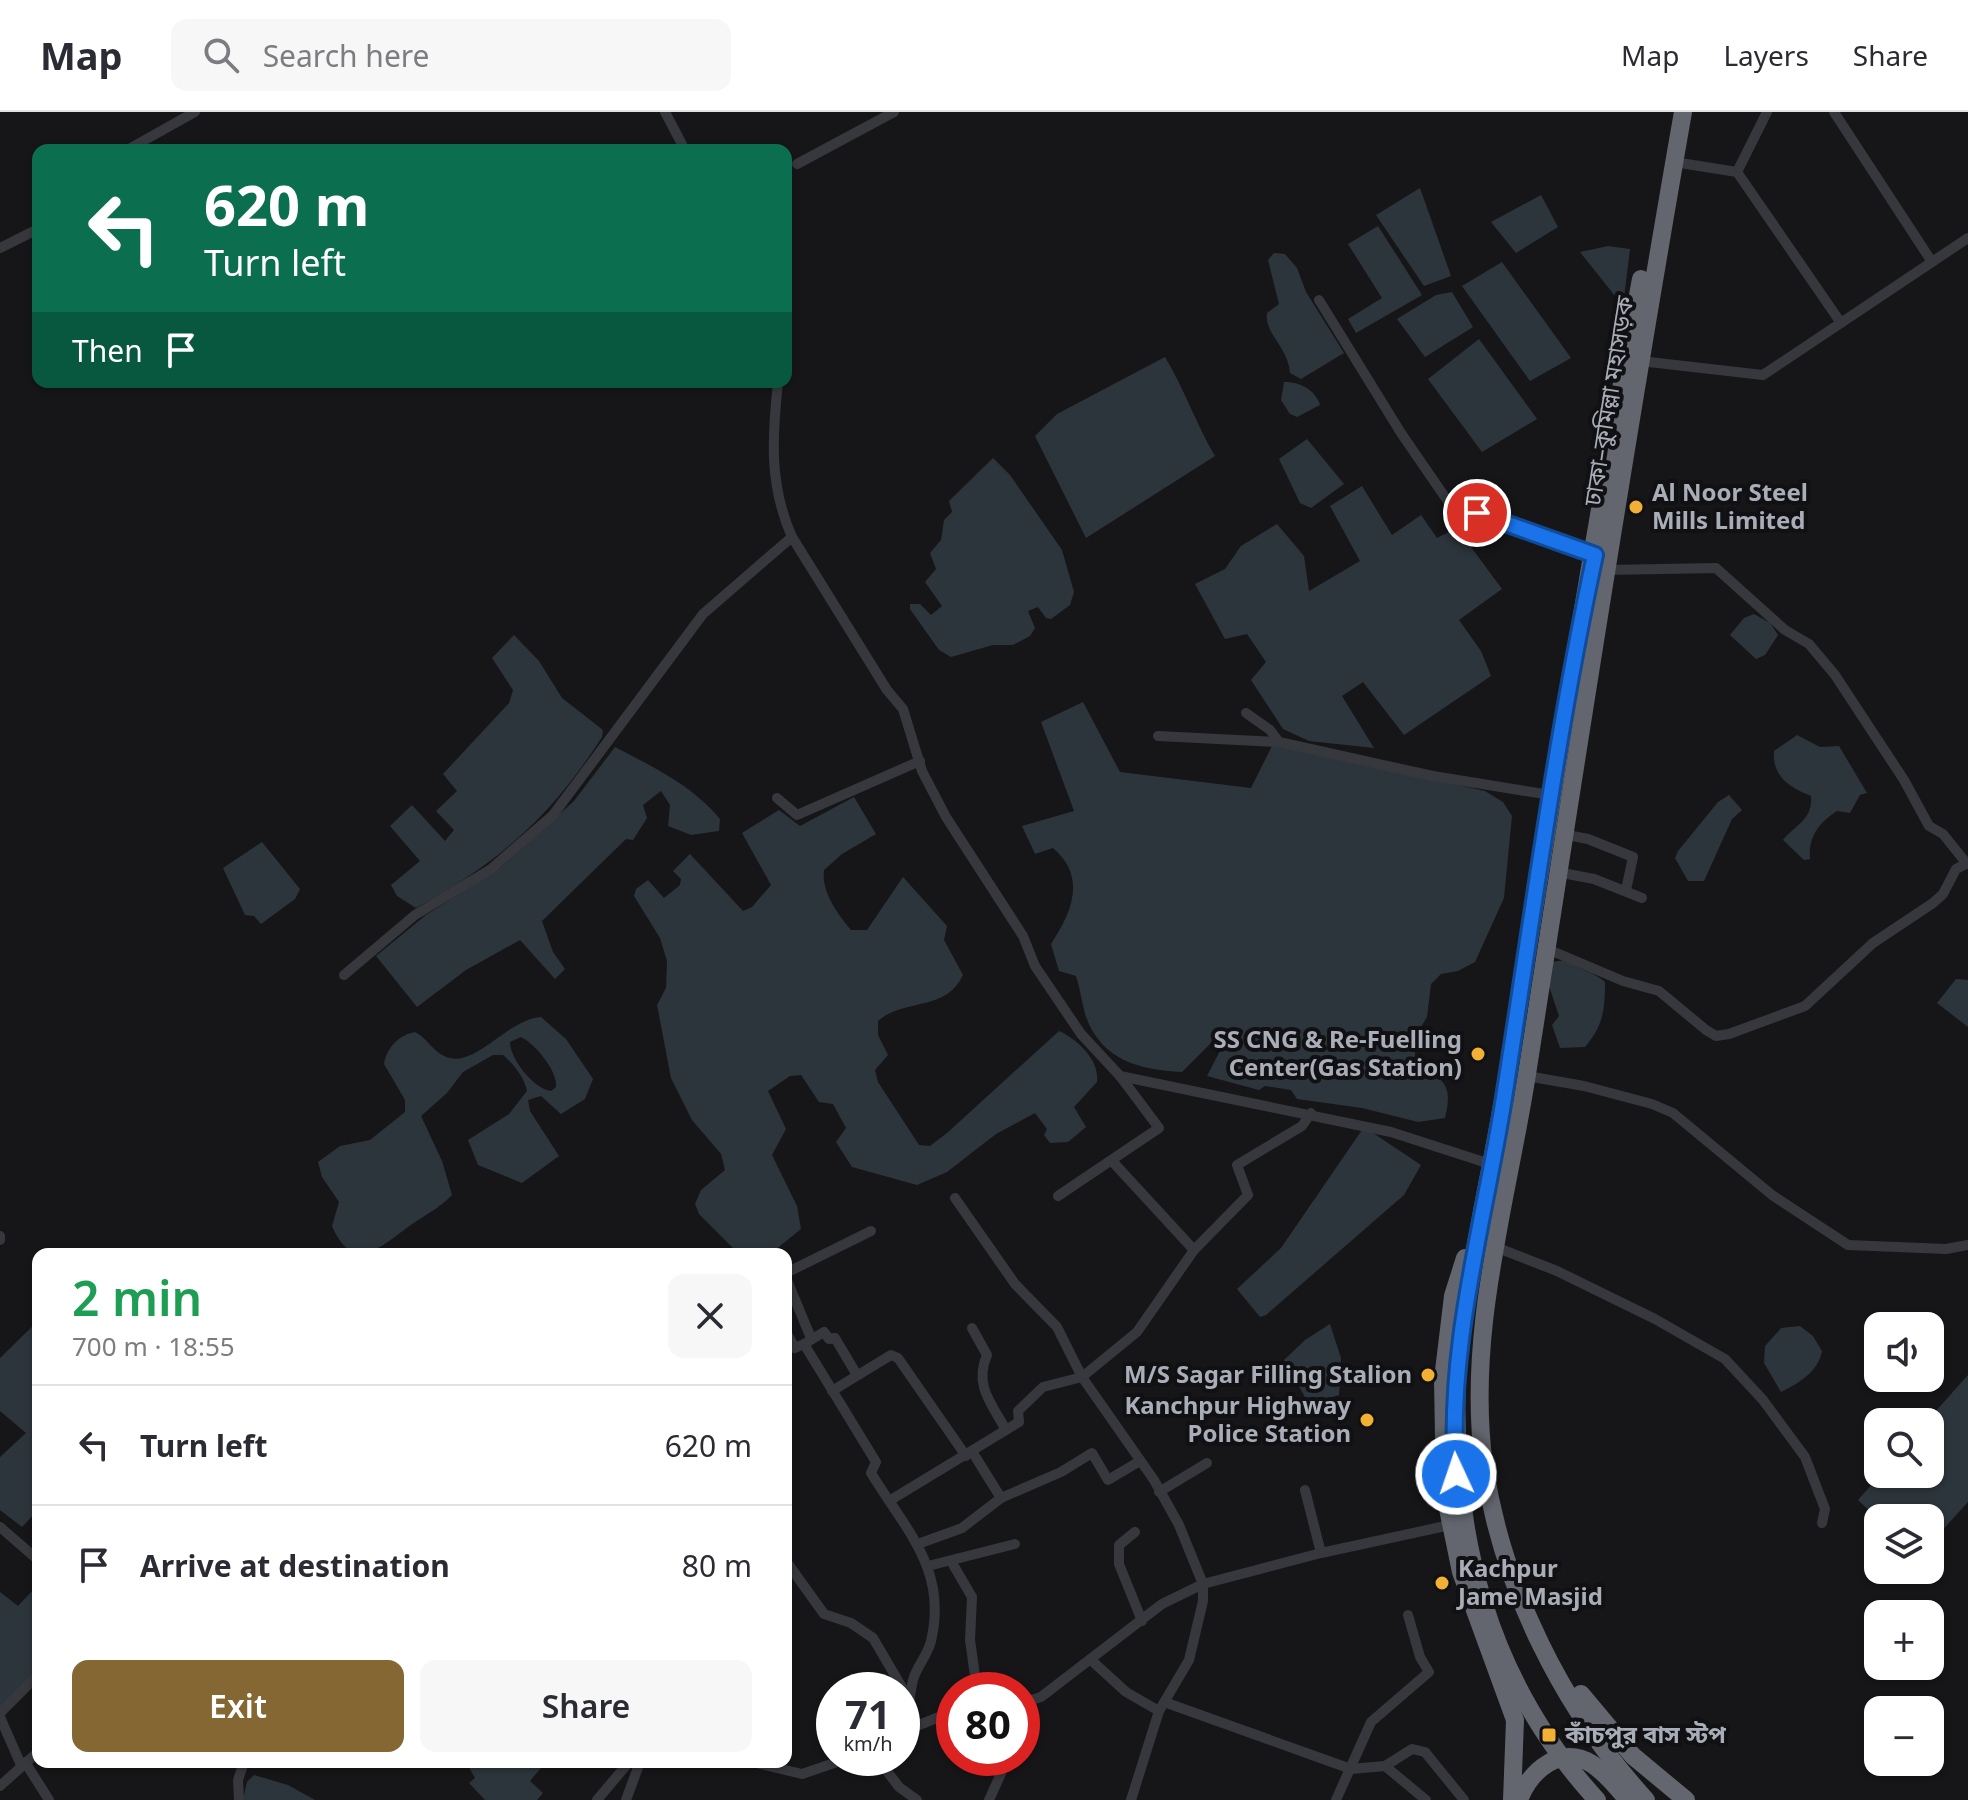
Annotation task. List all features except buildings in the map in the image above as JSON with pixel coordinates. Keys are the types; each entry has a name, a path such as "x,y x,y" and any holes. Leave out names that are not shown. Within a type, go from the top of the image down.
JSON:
{"highway":[{"name":"ঢাকা–কুমিল্লা মহাসড়ক","path":"1597,1800 1552,1746 1533,1715 1502,1653 1482,1603 1465,1539 1456,1474 1457,1376 1476,1239 1502,1109 1550,795 1640,361 1672,112"},
{"name":"ঢাকা–কুমিল্লা মহাসড়ক","path":"1646,1800 1595,1736 1555,1671 1509,1565 1484,1463 1480,1379 1557,872 1600,562 1616,411 1683,112"},
{"path":"1476,1239 1458,1272 1447,1338 1442,1456 1450,1525 1477,1624 1515,1720 1512,1800"},
{"path":"1555,1671 1574,1685 1633,1756 1686,1800"},
{"path":"1519,1800 1534,1772 1547,1763 1572,1757 1593,1764 1628,1800"}],"street":[{"path":"138,144 195,112"},
{"path":"665,112 682,144"},
{"path":"797,164 894,112"},
{"path":"1737,172 1767,112"},
{"path":"1834,112 1932,262"},
{"path":"1674,162 1737,172 1841,323"},
{"path":"0,248 32,232"},
{"path":"1640,361 1763,375 1968,238"},
{"path":"1319,300 1401,433 1447,500 1600,562 1716,568 1785,630 1809,644 1835,675 1904,780 1929,826 1943,834 1968,863 1956,869 1943,894 1933,903 1873,943 1805,1006 1729,1034 1716,1036 1706,1030 1667,995 1623,981 1545,948"},
{"path":"777,388 771,428 778,505 792,537 887,690 903,709 920,761 946,817 1023,936 1035,966 1081,1034 1120,1076 1159,1128 1058,1196"},
{"path":"344,975 415,915 491,869 553,815 703,614 792,537"},
{"path":"1246,713 1270,730 1279,742"},
{"path":"1158,736 1279,742 1433,776 1550,795"},
{"path":"777,798 797,815 920,761"},
{"path":"1562,834 1588,839 1633,857 1626,890"},
{"path":"1557,872 1626,890 1642,898"},
{"path":"1120,1076 1311,1113 1391,1132 1490,1164"},
{"path":"1527,1076 1584,1086 1652,1104 1673,1113 1772,1195 1848,1245 1946,1249 1968,1245"},
{"path":"889,1501 1019,1422 1018,1411 1043,1387 1082,1377 1137,1332 1194,1250 1248,1195 1237,1165 1302,1126 1311,1113"},
{"path":"1112,1161 1194,1250"},
{"path":"955,1198 1015,1284 1057,1327 1082,1377 1140,1461 1179,1525 1203,1584 1203,1601 1189,1660 1167,1703 1159,1711 1131,1800"},
{"path":"792,1273 871,1231"},
{"path":"1498,1248 1557,1271 1655,1319 1725,1359 1763,1400 1805,1457 1825,1509 1822,1523"},
{"path":"792,1308 799,1346 832,1391 876,1462 871,1473 918,1544 928,1566 938,1612 931,1645 917,1672"},
{"path":"972,1328 987,1355 980,1371 981,1387 1006,1430"},
{"path":"799,1346 824,1332 829,1339 835,1338 857,1375"},
{"path":"832,1391 891,1355 898,1358 1001,1498"},
{"path":"918,1544 962,1528 1001,1498 1061,1472 1092,1453 1108,1480 1140,1461"},
{"path":"1159,1492 1207,1463"},
{"path":"1305,1490 1321,1553"},
{"path":"1040,1697 1162,1604 1203,1584 1321,1553 1450,1525"},
{"path":"0,1527 32,1555"},
{"path":"1135,1532 1119,1545 1119,1564 1142,1621"},
{"path":"928,1566 1015,1544"},
{"path":"951,1561 972,1597 970,1640 974,1672"},
{"path":"792,1569 824,1614 851,1623 873,1638 893,1672"},
{"path":"1336,1800 1371,1722 1429,1672 1420,1657 1408,1615"},
{"path":"1091,1660 1126,1692 1159,1711"},
{"path":"32,1681 0,1715 23,1764 49,1800"},
{"path":"1167,1703 1351,1769 1385,1766 1412,1749 1425,1752 1464,1800"},
{"path":"0,1786 32,1757"},
{"path":"1385,1766 1426,1800"},
{"path":"239,1800 238,1780 242,1768"},
{"path":"597,1800 624,1768"},
{"path":"626,1800 638,1768"},
{"path":"777,1768 802,1774 816,1769"},
{"path":"891,1776 899,1787 917,1800"},
{"path":"989,1800 1000,1776"}],"shaded area":[{"path":"1420,188 1451,276 1424,286 1376,215"},
{"path":"1541,195 1558,227 1516,253 1491,222"},
{"path":"1378,226 1422,295 1356,333 1348,319 1382,298 1348,244"},
{"path":"1608,246 1630,249 1623,306 1580,252"},
{"path":"1274,253 1285,254 1297,268 1306,292 1344,353 1301,379 1290,373 1285,355 1267,320 1267,313 1279,304 1268,260"},
{"path":"1502,262 1571,358 1530,381 1462,286"},
{"path":"1452,292 1473,327 1425,357 1397,319 1436,295"},
{"path":"1479,339 1537,419 1482,452 1428,379"},
{"path":"1165,357 1215,456 1086,538 1035,436 1057,414"},
{"path":"1284,382 1306,388 1320,405 1297,417 1290,414 1281,400"},
{"path":"1307,439 1344,484 1311,508 1300,503 1279,459"},
{"path":"993,458 1010,475 1062,550 1074,592 1070,605 1051,619 1046,618 1038,607 1028,611 1035,628 1030,636 1013,645 993,645 951,657 939,650 910,609 910,604 920,604 931,615 942,606 925,582 936,569 930,553 941,540 944,520 952,512 949,501"},
{"path":"1362,486 1392,535 1421,515 1437,538 1451,531 1471,547 1502,589 1459,620 1481,651 1491,676 1404,735 1363,682 1342,696 1374,748 1309,741 1283,729 1251,680 1266,662 1247,634 1225,639 1195,584 1225,569 1241,546 1277,524 1304,556 1309,591 1360,561 1330,506"},
{"path":"1754,614 1770,623 1778,635 1765,655 1756,659 1730,635 1744,618"},
{"path":"514,635 539,661 562,698 603,730 602,737 563,791 521,835 473,873 416,908 397,896 391,885 420,861 390,826 412,805 445,841 454,830 436,811 457,791 443,774 509,703 513,690 492,658"},
{"path":"1083,702 1120,772 1251,788 1273,744 1485,791 1503,802 1512,816 1504,898 1475,962 1458,971 1441,974 1431,984 1427,1017 1415,1037 1415,1061 1439,1078 1447,1089 1445,1118 1418,1122 1362,1108 1297,1099 1291,1090 1265,1086 1259,1090 1207,1076 1221,1049 1211,1043 1182,1072 1137,1065 1112,1053 1102,1043 1086,1017 1076,976 1059,971 1051,944 1070,907 1073,883 1070,871 1053,848 1035,854 1022,826 1074,811 1041,722"},
{"path":"1797,735 1820,747 1839,746 1867,793 1860,795 1850,813 1837,811 1820,825 1811,843 1810,859 1804,860 1783,840 1803,821 1809,811 1811,796 1784,780 1774,760 1774,751"},
{"path":"615,747 697,796 720,819 719,831 691,835 668,826 670,805 661,791 643,805 647,818 633,840 626,839 542,921 553,952 565,969 555,979 520,940 466,970 417,1007 376,956 426,915 501,867 574,801"},
{"path":"1729,795 1742,810 1732,819 1704,881 1688,881 1675,858 1678,851 1718,802"},
{"path":"854,797 876,834 842,854 824,870 828,894 851,930 867,930 903,877 947,926 944,940 963,975 956,987 935,1000 900,1009 878,1021 878,1035 888,1055 875,1070 878,1082 919,1145 930,1146 947,1133 1059,1031 1073,1039 1091,1058 1097,1082 1074,1107 1086,1127 1068,1142 1050,1143 1044,1135 1047,1129 1035,1113 996,1134 947,1172 917,1185 852,1167 836,1142 846,1128 833,1104 819,1102 801,1075 790,1076 768,1091 786,1129 772,1155 797,1206 801,1229 777,1248 733,1248 699,1214 695,1204 701,1190 725,1170 721,1154 692,1120 671,1078 657,1005 666,988 667,961 660,938 634,896 636,889 648,880 664,898 680,885 681,879 673,871 690,854 743,911 752,907 771,885 742,833 779,810 800,826"},
{"path":"262,842 300,889 295,899 261,924 254,916 245,915 223,868"},
{"path":"1566,960 1605,982 1602,1017 1585,1047 1560,1048 1552,1025 1559,1016 1545,974 1552,962"},
{"path":"1956,979 1968,980 1968,1027 1937,1003"},
{"path":"541,1017 566,1039 593,1079 585,1099 561,1114 541,1096 528,1100 530,1111 559,1156 522,1183 478,1165 468,1140 509,1114 527,1091 511,1063 503,1055 493,1055 463,1072 447,1093 421,1116 442,1161 452,1195 379,1248 348,1248 332,1226 339,1202 322,1177 318,1162 340,1146 370,1140 405,1112 405,1100 384,1064 391,1047 404,1036 415,1032 439,1053 460,1058 482,1049 517,1025","holes":["521,1037 539,1052 556,1081 556,1087 551,1091 537,1085 518,1064 510,1042"]},
{"path":"1364,1127 1421,1165 1404,1195 1260,1317 1237,1289 1281,1248"},
{"path":"1330,1324 1341,1358 1339,1395 1309,1404 1284,1360 1305,1340"},
{"path":"1800,1326 1813,1336 1822,1351 1820,1358 1801,1381 1781,1392 1764,1363 1765,1346 1781,1328"},
{"path":"32,1327 32,1516 22,1527 0,1510 0,1457 26,1433 0,1411 0,1358"},
{"path":"1968,1375 1968,1502 1944,1529 1944,1504 1864,1506 1858,1500 1869,1488 1944,1488 1944,1408 1939,1408"},
{"path":"32,1591 32,1677 0,1712 0,1592 18,1606"},
{"path":"469,1768 541,1768 530,1781 543,1793 537,1800 485,1800 469,1783 475,1778"},
{"path":"254,1775 288,1785 315,1800 243,1800 247,1782"}],"place":[{"name":"Al Noor Steel Mills Limited","path":"1636,507"},
{"name":"SS CNG & Re-Fuelling Center(Gas Station)","path":"1478,1054"},
{"name":"M/S Sagar Filling Stalion","path":"1428,1375"},
{"name":"Kanchpur Highway Police Station","path":"1367,1420"},
{"name":"Kachpur Jame Masjid","path":"1442,1583"},
{"name":"কাঁচপুর বাস স্টপ","path":"1549,1735"}],"route":[{"path":"1456,1474 1454,1443 1461,1334 1502,1109 1550,795 1595,555 1477,513"}]}
